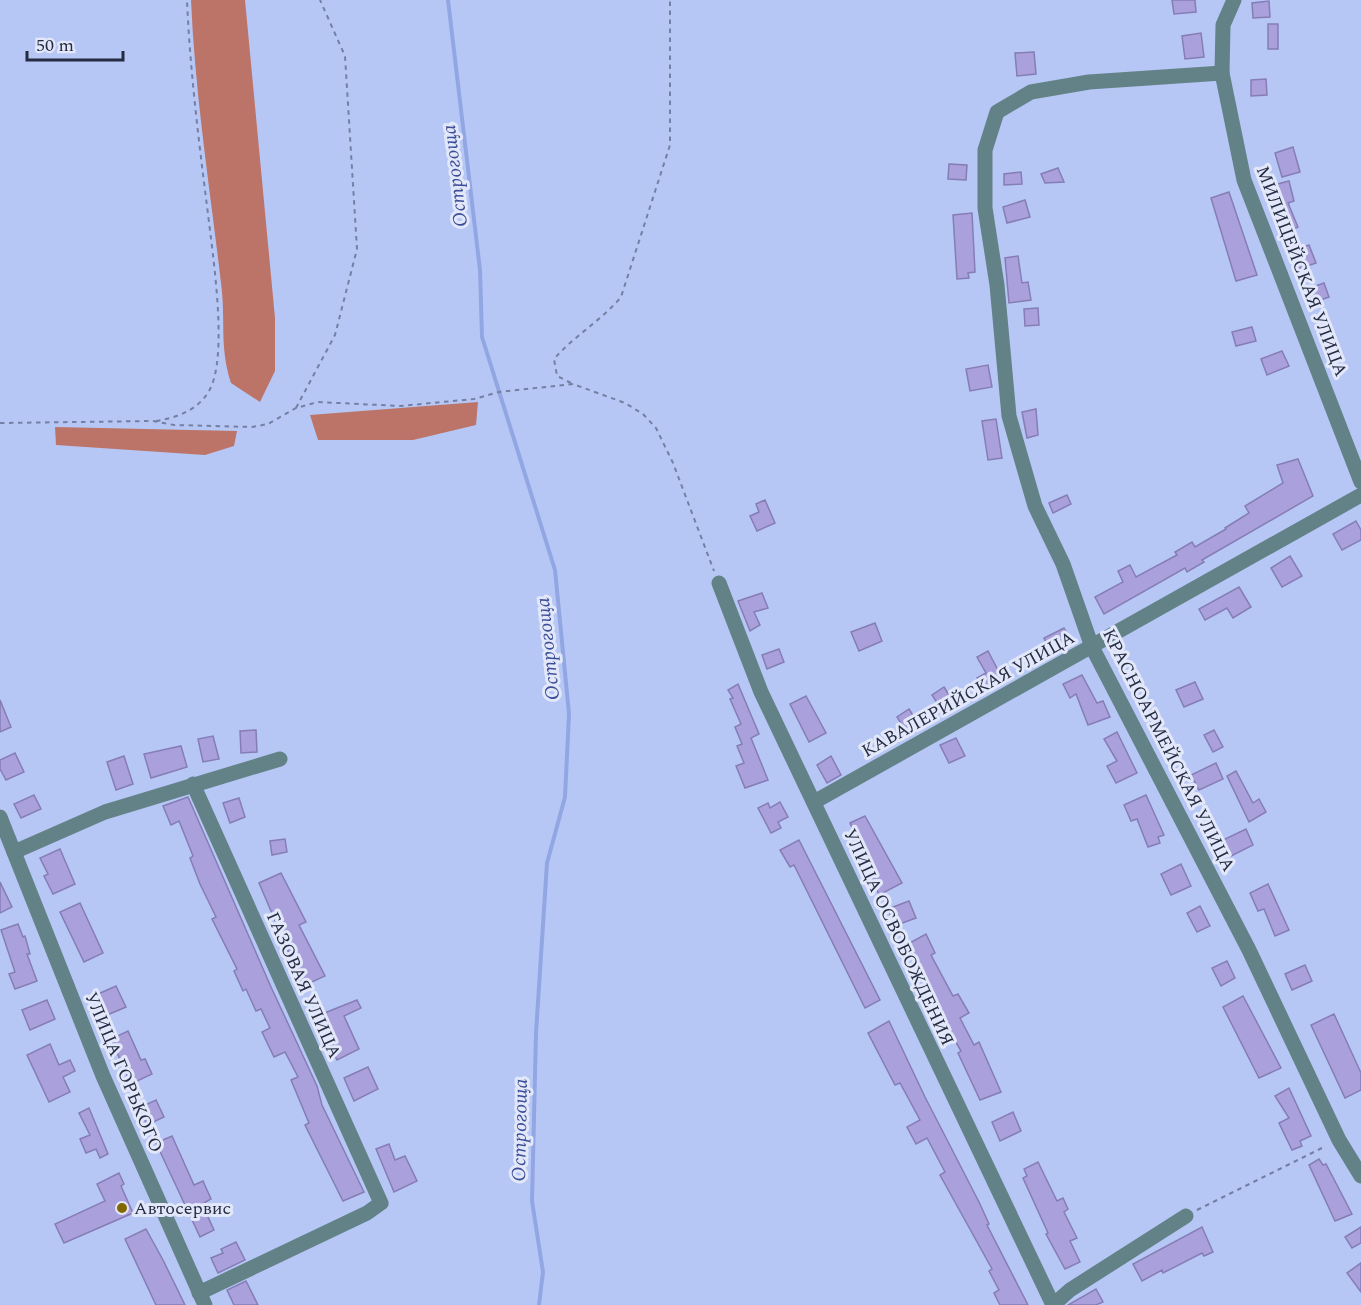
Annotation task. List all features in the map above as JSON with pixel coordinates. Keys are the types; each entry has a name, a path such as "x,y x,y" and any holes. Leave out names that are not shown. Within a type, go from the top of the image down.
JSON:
{"street":[{"name":"МИЛИЦЕЙСКАЯ УЛИЦА","path":"1234,0 1223,25 1222,73 1244,180 1361,482"},
{"name":"КРАСНОАРМЕЙСКАЯ УЛИЦА","path":"1222,73 1089,82 1032,92 997,112 985,150 985,208 997,285 1009,416 1035,506 1063,564 1092,647 1249,950 1339,1140 1361,1176"},
{"name":"КАВАЛЕРИЙСКАЯ УЛИЦА","path":"814,802 1361,495"},
{"name":"УЛИЦА ОСВОБОЖДЕНИЯ","path":"719,583 761,692 1053,1305"},
{"path":"14,852 105,812 280,759"},
{"name":"ГАЗОВАЯ УЛИЦА","path":"193,784 381,1203 367,1213 202,1299"},
{"name":"УЛИЦА ГОРЬКОГО","path":"0,818 103,1076 202,1299"},
{"path":"1053,1305 1070,1290 1186,1216"}],"path":[{"path":"0,423 153,421 173,418 192,411 203,400 213,383 218,320 214,264 196,116 187,0"},
{"path":"296,408 335,335 357,249 345,56 320,0"},
{"path":"670,0 670,145 621,297 570,340 554,359 557,376 625,403 643,414 656,428 673,463 719,583"},
{"path":"153,421 174,425 252,427 268,424 296,408 318,402 400,406 474,399 499,392 573,384"},
{"path":"1186,1216 1339,1140"}],"shaded area":[{"path":"191,0 245,0 275,318 275,371 260,402 231,383 227,370 222,296 199,107"},
{"path":"478,402 476,425 413,440 318,440 310,415"},
{"path":"55,427 237,431 234,446 205,455 56,445"}],"building":[{"path":"1172,0 1195,0 1196,12 1174,14"},
{"path":"1269,1 1270,17 1253,18 1252,3"},
{"path":"1268,24 1278,24 1278,49 1268,49"},
{"path":"1201,33 1204,57 1185,59 1182,36"},
{"path":"1034,52 1036,74 1017,76 1015,53"},
{"path":"1266,79 1267,95 1251,96 1251,80"},
{"path":"1293,147 1300,172 1282,177 1275,153"},
{"path":"949,164 967,165 966,180 948,179"},
{"path":"1058,168 1064,182 1045,183 1041,174"},
{"path":"1021,172 1022,184 1004,185 1004,174"},
{"path":"1289,181 1294,201 1288,203 1298,227 1284,233 1270,186"},
{"path":"1229,192 1257,275 1236,281 1211,198"},
{"path":"1025,200 1030,217 1007,223 1003,207"},
{"path":"972,213 975,272 968,273 969,278 957,279 953,215"},
{"path":"1309,245 1316,263 1298,269 1291,252"},
{"path":"1018,256 1022,283 1028,282 1031,300 1009,303 1005,258"},
{"path":"1324,283 1329,297 1309,304 1304,290"},
{"path":"1038,308 1039,325 1025,326 1024,309"},
{"path":"1252,327 1256,341 1236,346 1232,332"},
{"path":"1282,351 1289,366 1267,375 1261,359"},
{"path":"988,365 992,387 970,391 966,369"},
{"path":"1036,409 1038,435 1027,438 1022,412"},
{"path":"996,419 1002,458 988,460 982,421"},
{"path":"1298,459 1313,496 1202,560 1204,562 1187,572 1185,568 1104,614 1095,597 1123,582 1118,571 1130,565 1136,577 1177,555 1175,552 1192,542 1195,547 1226,529 1249,513 1245,506 1283,483 1277,465"},
{"path":"1067,495 1071,504 1053,513 1049,503"},
{"path":"765,500 775,523 757,531 750,516 759,512 756,504"},
{"path":"1356,521 1361,530 1361,540 1342,550 1333,534"},
{"path":"1290,556 1302,576 1282,587 1271,568"},
{"path":"1239,587 1251,607 1233,618 1227,608 1205,620 1199,609"},
{"path":"762,593 768,608 754,612 760,625 750,631 738,601"},
{"path":"875,623 882,641 859,651 851,632"},
{"path":"1064,628 1071,641 1050,652 1044,638"},
{"path":"779,649 784,662 767,669 762,655"},
{"path":"988,651 1002,678 983,688 977,678 986,673 977,657"},
{"path":"1082,675 1097,703 1103,701 1110,717 1088,725 1076,694 1070,698 1063,684"},
{"path":"1195,682 1203,699 1184,707 1176,690"},
{"path":"738,684 759,734 751,738 768,780 745,788 736,766 744,763 737,746 742,744 735,727 741,724 730,699 733,698 728,690"},
{"path":"944,687 956,706 944,714 932,695"},
{"path":"806,696 826,733 809,742 790,704"},
{"path":"0,700 11,727 0,732"},
{"path":"909,709 921,728 909,736 897,717"},
{"path":"256,730 257,752 241,753 240,731"},
{"path":"1214,730 1223,747 1213,752 1204,735"},
{"path":"1117,732 1137,773 1116,783 1107,766 1117,761 1104,739"},
{"path":"213,736 219,759 203,762 198,739"},
{"path":"956,738 965,756 949,763 940,745"},
{"path":"181,746 187,767 151,778 144,754"},
{"path":"15,753 24,772 6,780 0,769 0,760"},
{"path":"124,756 133,784 116,790 107,762"},
{"path":"831,756 841,775 827,783 817,765"},
{"path":"1216,763 1223,779 1199,790 1191,775"},
{"path":"1236,771 1253,803 1259,799 1266,812 1249,822 1227,776"},
{"path":"34,795 41,809 21,818 14,804"},
{"path":"1146,795 1164,835 1158,837 1160,843 1148,847 1137,819 1131,821 1124,805"},
{"path":"188,797 317,1086 322,1105 364,1192 343,1201 305,1125 309,1123 291,1080 298,1077 285,1052 274,1057 262,1032 270,1028 261,1009 256,1011 246,989 243,991 234,971 237,969 212,919 216,917 200,884 190,858 193,856 179,821 171,825 163,806"},
{"path":"239,798 245,817 230,823 223,803"},
{"path":"780,802 788,817 778,822 781,828 771,833 758,808 768,803 770,808"},
{"path":"865,816 902,883 879,895 850,823"},
{"path":"1246,829 1253,845 1231,856 1223,840"},
{"path":"285,839 287,852 272,855 270,841"},
{"path":"799,840 880,1000 865,1008 794,865 790,867 780,850"},
{"path":"60,849 75,884 53,894 44,876 48,874 40,858"},
{"path":"1181,864 1191,886 1171,895 1161,874"},
{"path":"281,873 306,922 299,925 325,976 303,986 259,883"},
{"path":"0,882 12,907 0,913"},
{"path":"1268,884 1289,930 1275,936 1264,909 1258,911 1250,893"},
{"path":"909,901 916,918 894,926 888,909"},
{"path":"80,903 103,953 84,962 60,912"},
{"path":"1200,906 1210,926 1197,932 1187,913"},
{"path":"18,924 23,937 25,936 30,954 27,954 37,981 15,989 9,974 15,972 1,930"},
{"path":"926,934 935,953 931,955 953,996 958,994 969,1013 960,1018 974,1045 979,1042 1001,1092 980,1100 958,1053 961,1051 935,1006 938,1004 906,945"},
{"path":"1227,961 1235,978 1221,986 1212,968"},
{"path":"1305,965 1312,981 1292,990 1285,974"},
{"path":"116,986 126,1007 105,1016 96,995"},
{"path":"1243,996 1281,1068 1259,1078 1223,1007"},
{"path":"47,1000 55,1019 30,1030 22,1010"},
{"path":"357,1000 361,1008 344,1016 359,1049 337,1060 317,1016"},
{"path":"1334,1014 1361,1073 1361,1090 1345,1098 1311,1025"},
{"path":"889,1021 1028,1305 1000,1305 994,1293 999,1290 989,1271 992,1269 940,1175 945,1172 927,1138 916,1144 907,1127 920,1120 900,1083 895,1085 868,1033"},
{"path":"128,1031 141,1060 145,1059 152,1074 131,1084 111,1039"},
{"path":"50,1044 59,1065 70,1060 75,1071 63,1077 70,1092 49,1102 27,1055"},
{"path":"368,1067 378,1089 354,1101 344,1078"},
{"path":"1289,1088 1311,1136 1300,1141 1302,1146 1292,1150 1279,1123 1289,1118 1275,1096"},
{"path":"156,1100 164,1117 147,1125 139,1108"},
{"path":"89,1108 108,1154 100,1158 96,1149 86,1153 80,1139 90,1135 79,1113"},
{"path":"1013,1112 1021,1131 1000,1141 992,1122"},
{"path":"172,1136 194,1185 203,1181 211,1199 202,1204 214,1230 200,1237 156,1143"},
{"path":"389,1144 395,1160 405,1156 417,1181 394,1192 376,1149"},
{"path":"1319,1159 1323,1165 1326,1164 1352,1214 1335,1221 1309,1165"},
{"path":"1038,1162 1057,1201 1063,1198 1068,1209 1064,1212 1077,1238 1070,1241 1080,1262 1065,1269 1046,1234 1048,1233 1023,1178 1027,1176 1024,1169"},
{"path":"119,1173 124,1184 121,1186 133,1213 64,1243 55,1224 105,1201 97,1184"},
{"path":"1202,1227 1213,1252 1204,1256 1202,1253 1142,1281 1133,1264"},
{"path":"1361,1227 1361,1243 1352,1248 1345,1237"},
{"path":"146,1229 185,1305 156,1305 125,1239"},
{"path":"236,1242 245,1260 218,1273 211,1258 223,1253 221,1249"},
{"path":"1361,1263 1361,1292 1347,1273"},
{"path":"246,1281 258,1305 234,1305 227,1290"},
{"path":"1096,1289 1103,1302 1096,1305 1068,1305"}],"waterway":[{"name":"Острогоща","path":"448,0 480,270 482,337 555,570 569,714 565,797 547,863 536,1033 532,1201 543,1272 539,1305"}],"place":[{"name":"Автосервис","path":"122,1208"}]}
